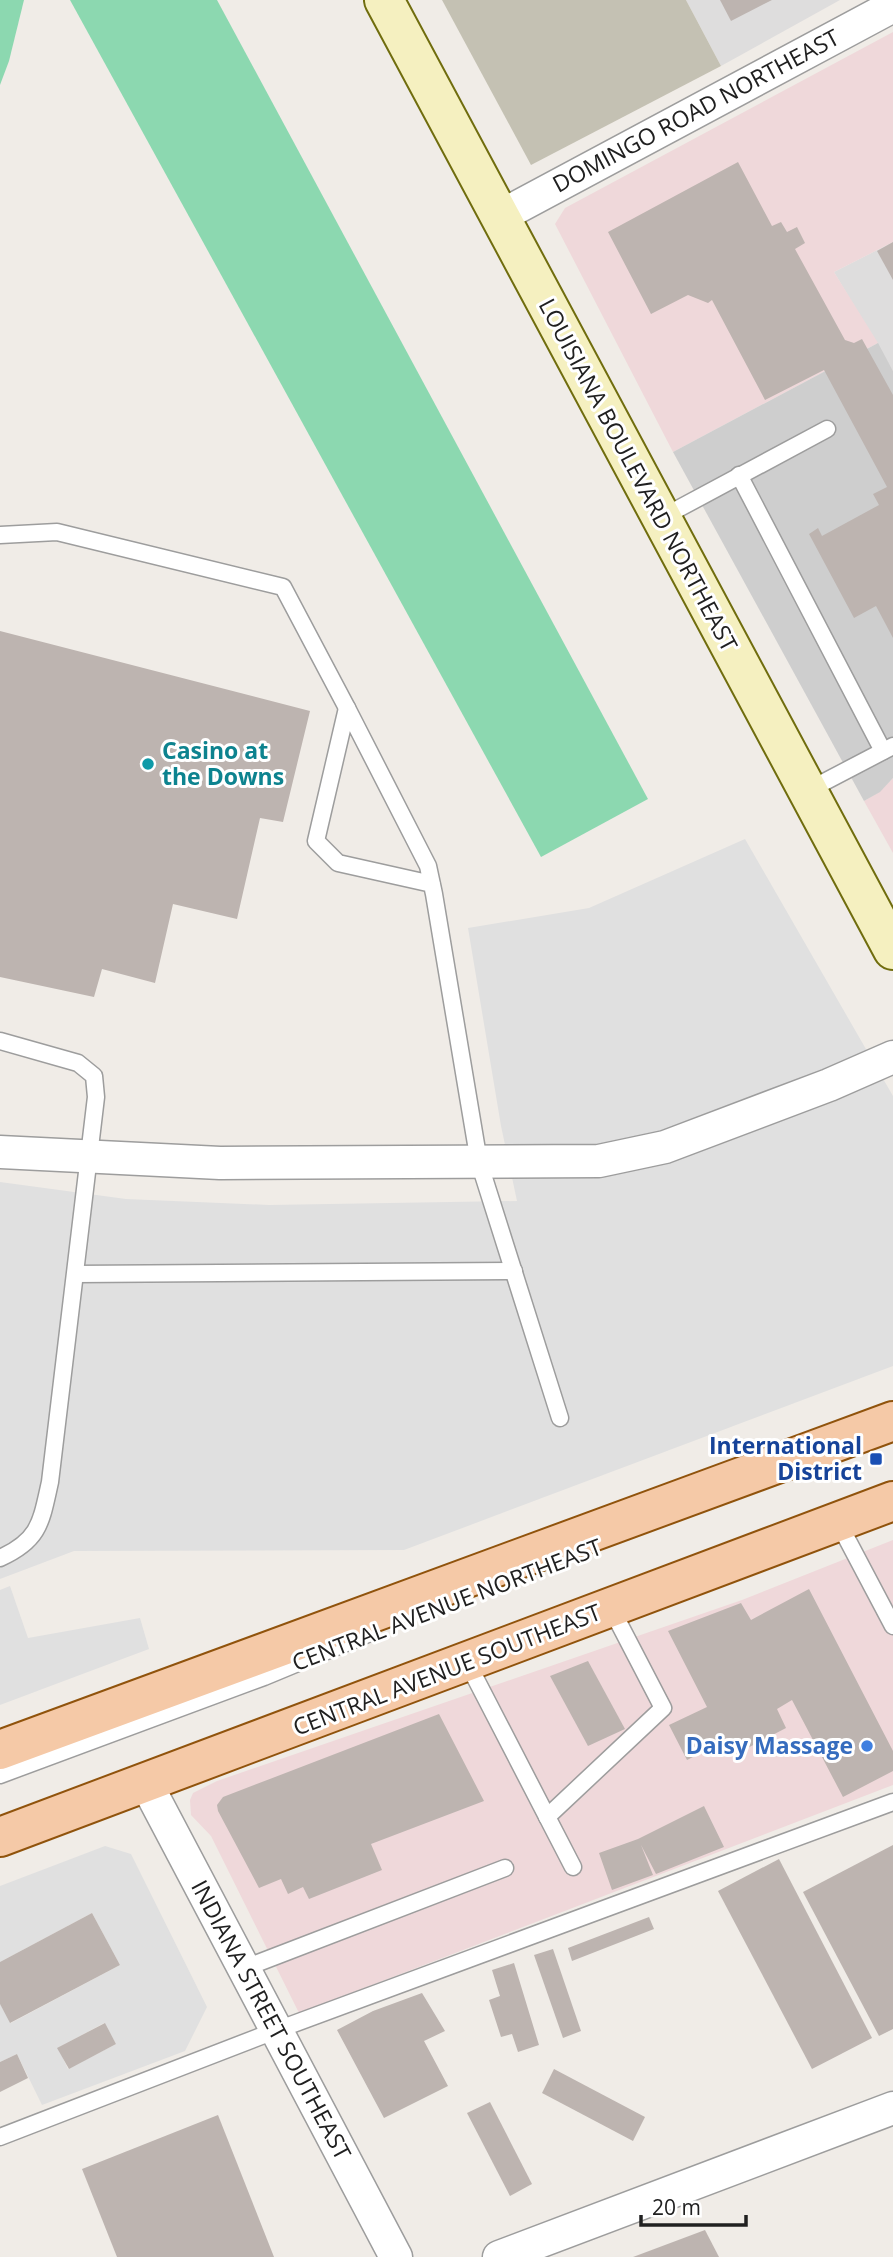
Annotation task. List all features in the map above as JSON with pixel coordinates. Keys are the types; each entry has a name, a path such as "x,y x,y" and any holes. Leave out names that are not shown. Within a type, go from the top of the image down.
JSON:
{"main road":[{"name":"LOUISIANA BOULEVARD NORTHEAST","path":"384,0 893,950"},
{"name":"CENTRAL AVENUE NORTHEAST","path":"0,1749 893,1421"},
{"name":"CENTRAL AVENUE SOUTHEAST","path":"0,1837 893,1501"}],"street":[{"name":"DOMINGO ROAD NORTHEAST","path":"499,217 893,6"},
{"path":"0,1152 220,1163 569,1163 630,1156 699,1134 893,1057"},
{"name":"INDIANA STREET SOUTHEAST","path":"146,1783 396,2257"},
{"path":"499,2257 893,2108"}],"lane":[{"path":"662,518 827,429"},
{"path":"740,475 888,749 807,791"},
{"path":"0,535 57,532 283,587 416,840 432,884 479,1162 560,1418"},
{"path":"347,708 316,841 338,863 432,884"},
{"path":"0,1041 78,1063 94,1076 96,1097 50,1482 42,1520 31,1540 0,1558"},
{"path":"76,1274 514,1272"},
{"name":"CENTRAL AVENUE NORTHEAST","path":"410,1617 893,1435"},
{"path":"838,1522 893,1626"},
{"path":"547,1817 663,1708 611,1608"},
{"name":"CENTRAL AVENUE NORTHEAST","path":"0,1775 264,1677 386,1627"},
{"path":"467,1662 573,1867"},
{"path":"0,2137 277,2030 893,1802"},
{"path":"244,1968 506,1868"}],"shaded area":[{"path":"442,0 686,0 721,66 531,165"},
{"path":"686,0 840,0 721,66"},
{"path":"893,32 893,242 834,272 878,343 673,452 555,224 565,208"},
{"path":"893,242 893,371 834,272"},
{"path":"878,343 893,371 893,778 880,792 864,801 673,452"},
{"path":"893,778 893,853 864,801 879,792"},
{"path":"745,839 893,1096 893,1366 404,1550 74,1551 0,1579 0,1182 126,1199 269,1205 517,1201 501,1126 468,928 589,908"},
{"path":"893,1540 893,1785 299,2013 211,1836 191,1815 190,1800 193,1793 217,1781 742,1600"},
{"path":"10,1586 28,1638 140,1618 149,1649 0,1705 0,1590"},
{"path":"105,1846 131,1854 207,2007 185,2051 42,2105 17,2054 0,2062 0,2004 11,2023 120,1965 92,1913 0,1962 0,1886","holes":["104,2023 116,2044 68,2069 58,2048"]}],"green space":[{"path":"0,0 24,0 9,61 0,85"},
{"path":"70,0 217,0 648,799 541,857"}],"building":[{"path":"720,0 772,0 731,21"},
{"path":"738,162 772,226 781,222 787,232 797,227 805,243 795,249 845,340 854,343 862,339 893,395 893,638 876,606 854,618 809,534 818,528 822,536 879,505 873,494 887,487 824,370 765,400 712,300 708,303 688,295 651,314 608,232"},
{"path":"893,242 893,280 877,251"},
{"name":"Casino at the Downs","path":"0,631 310,711 283,822 260,818 237,919 173,904 155,983 102,969 94,997 0,977"},
{"path":"809,1589 893,1751 893,1771 843,1797 792,1700 777,1709 786,1728 732,1756 725,1741 687,1760 669,1725 707,1707 668,1631 741,1603 751,1620"},
{"path":"588,1661 625,1729 588,1746 550,1676"},
{"path":"439,1714 484,1801 371,1844 382,1870 309,1899 303,1887 288,1894 281,1879 259,1888 218,1811 217,1805 223,1797"},
{"path":"704,1806 724,1847 656,1874 641,1845 653,1875 612,1890 599,1853 638,1839"},
{"path":"893,1845 893,2029 879,2036 803,1892"},
{"path":"779,1859 872,2038 812,2069 718,1891"},
{"path":"92,1913 120,1965 10,2023 0,2004 0,1962"},
{"path":"649,1917 654,1929 572,1961 568,1948"},
{"path":"553,1949 581,2031 563,2038 534,1955"},
{"path":"514,1963 539,2045 518,2052 512,2034 501,2037 489,2000 500,1996 492,1970"},
{"path":"422,1993 445,2031 424,2041 448,2086 384,2118 337,2030 373,2011"},
{"path":"105,2023 116,2044 69,2069 57,2048"},
{"path":"17,2054 28,2078 0,2092 0,2062"},
{"path":"554,2069 645,2117 633,2141 542,2093"},
{"path":"490,2102 532,2184 510,2196 467,2113"},
{"path":"218,2115 274,2257 117,2257 82,2169"},
{"path":"705,2230 719,2257 633,2257"}],"place":[{"name":"Casino at the Downs","path":"148,764"},
{"name":"International District","path":"876,1459"},
{"name":"Daisy Massage","path":"867,1746"}]}
